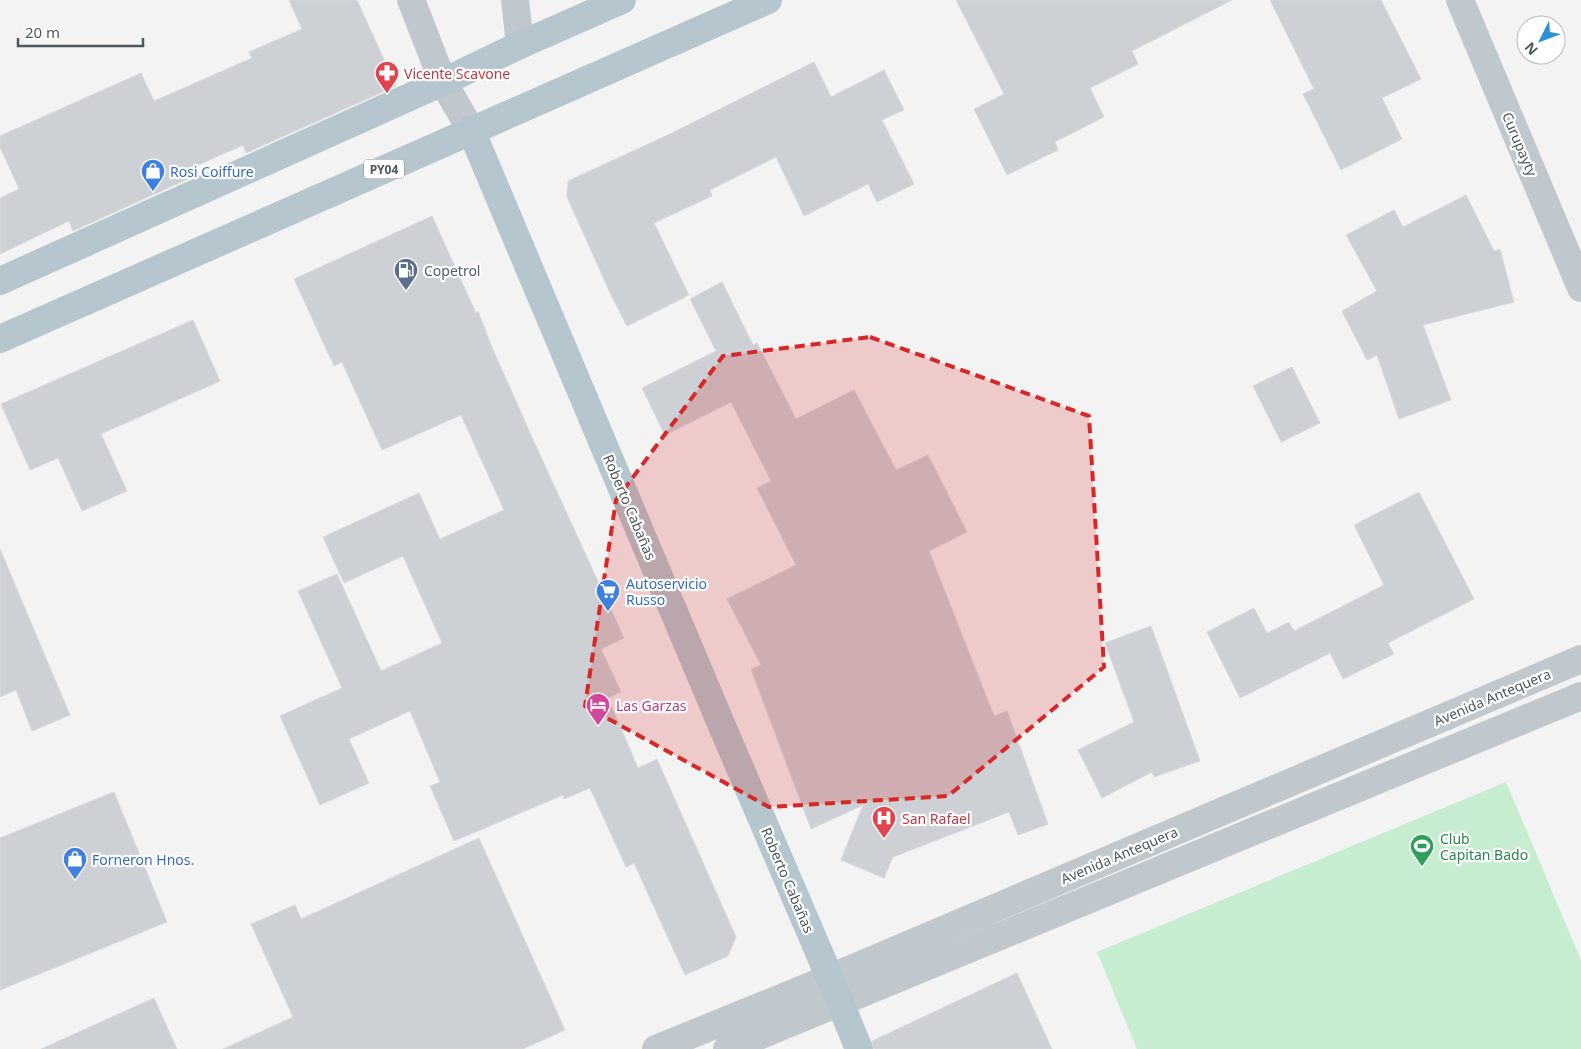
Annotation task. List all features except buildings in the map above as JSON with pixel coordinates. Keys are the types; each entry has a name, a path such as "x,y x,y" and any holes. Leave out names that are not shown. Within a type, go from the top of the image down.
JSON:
{"main road":[{"path":"0,281 622,0"},
{"name":"PY04","path":"0,339 768,0"},
{"name":"Roberto Cabañas","path":"471,130 859,1049"}],"street":[{"path":"411,0 443,82 471,130"},
{"path":"515,0 520,45"},
{"name":"Curupayty","path":"1460,0 1581,288"},
{"name":"Avenida Antequera","path":"727,1049 834,990 1581,659"},
{"name":"Avenida Antequera","path":"656,1049 834,990 1581,696"}],"highlighted area":[{"path":"870,337 1089,416 1104,667 948,796 769,807 585,706 616,500 723,356"}],"green space":[{"name":"Club Capitan Bado","path":"1506,782 1581,960 1581,1049 1137,1049 1097,952"}],"place":[{"name":"Vicente Scavone","path":"387,94"},
{"name":"Rosi Coiffure","path":"153,192"},
{"name":"Copetrol","path":"406,291"},
{"name":"Autoservicio Russo","path":"608,612"},
{"name":"Las Garzas","path":"598,726"},
{"name":"San Rafael","path":"884,839"},
{"name":"Club Capitan Bado","path":"1422,867"},
{"name":"Forneron Hnos.","path":"75,880"}]}
